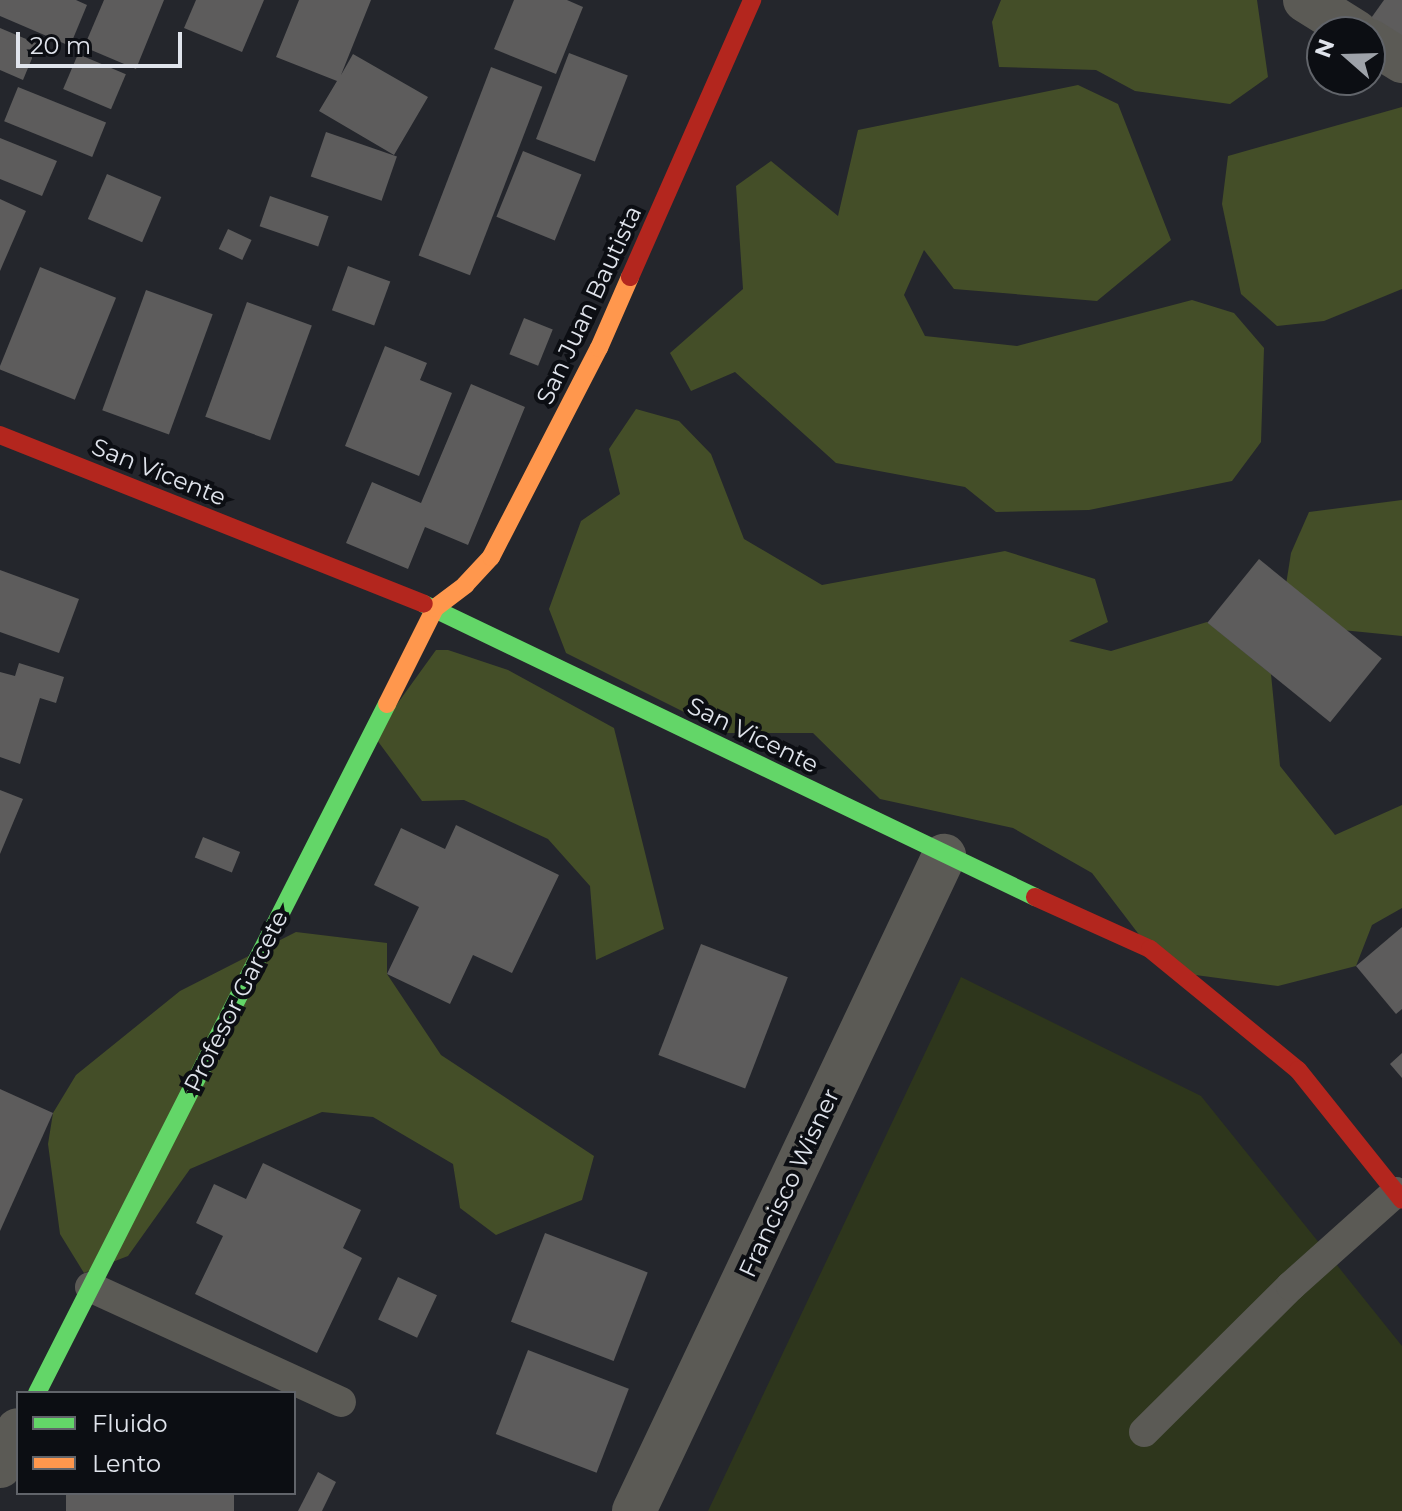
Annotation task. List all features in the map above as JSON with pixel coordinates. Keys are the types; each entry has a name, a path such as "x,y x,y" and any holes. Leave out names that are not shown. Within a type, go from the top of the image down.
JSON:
{"street":[{"name":"San Juan Bautista","path":"435,608 465,585 491,557 599,348 752,0"},
{"path":"1305,0 1330,16"},
{"name":"San Vicente","path":"0,435 435,608 944,856 1150,949 1298,1070 1399,1196"},
{"name":"Profesor Garcete","path":"38,1391 435,608"},
{"name":"Francisco Wisner","path":"634,1511 944,856"},
{"path":"0,1466 16,1434"}],"lane":[{"path":"1144,1432 1291,1286 1399,1196"},
{"path":"90,1287 341,1402"}],"green space":[{"path":"1001,0 1257,0 1268,77 1230,104 1135,91 1096,70 999,67 992,22"},
{"path":"1078,85 1118,104 1171,240 1097,301 954,289 924,250 904,295 925,336 1017,346 1192,300 1234,313 1264,348 1261,442 1232,481 1089,510 996,512 965,487 836,463 735,372 691,391 670,353 743,289 736,186 771,161 838,216 858,130"},
{"path":"1402,107 1402,289 1324,321 1277,326 1241,294 1222,204 1228,156"},
{"path":"636,409 679,421 711,454 744,539 822,585 1005,551 1095,579 1108,622 1069,641 1111,651 1207,622 1271,674 1280,766 1335,835 1402,805 1402,908 1372,925 1356,966 1278,986 1188,974 1150,949 1092,873 1013,828 880,799 813,733 726,733 566,653 549,609 581,521 620,494 609,449"},
{"path":"1402,500 1402,636 1312,627 1285,591 1291,553 1309,512"},
{"path":"436,650 448,650 508,670 614,728 664,929 596,960 590,886 548,839 464,800 422,801 374,736"},
{"path":"296,932 387,943 387,974 441,1055 594,1156 582,1200 496,1235 460,1208 453,1164 373,1117 322,1112 190,1169 128,1256 84,1273 60,1234 48,1144 53,1113 76,1075 180,991"},
{"path":"961,977 1201,1096 1402,1346 1402,1511 708,1511"}],"building":[{"path":"0,0 76,0 87,5 70,46 0,16"},
{"path":"104,0 164,0 136,69 84,47"},
{"path":"196,0 264,0 242,52 184,28"},
{"path":"299,0 371,0 341,75 353,54 428,97 394,155 319,111 337,81 276,57"},
{"path":"514,0 567,0 583,7 556,74 494,49"},
{"path":"1384,0 1402,0 1402,45 1386,33 1386,16 1373,16"},
{"path":"0,28 38,44 23,80 0,70"},
{"path":"569,53 628,76 595,161 536,139"},
{"path":"78,54 126,74 111,109 63,89"},
{"path":"491,67 542,87 470,275 419,256"},
{"path":"18,87 106,123 92,157 4,121"},
{"path":"326,132 397,156 382,201 311,176"},
{"path":"0,138 57,161 42,196 0,179"},
{"path":"523,151 581,175 555,240 496,217"},
{"path":"107,174 161,197 142,242 88,219"},
{"path":"270,196 329,216 318,246 260,226"},
{"path":"0,199 26,211 0,271"},
{"path":"228,229 252,240 242,260 219,249"},
{"path":"348,266 390,281 374,326 332,310"},
{"path":"40,267 116,298 75,400 0,369"},
{"path":"146,290 213,314 169,435 102,410"},
{"path":"247,302 312,326 270,440 205,417"},
{"path":"524,318 553,330 538,366 509,354"},
{"path":"385,346 427,363 420,380 452,393 419,476 345,446"},
{"path":"471,384 525,407 468,545 425,527 408,569 346,543 372,482 421,503"},
{"path":"1259,559 1382,658 1330,722 1207,623"},
{"path":"0,570 79,599 59,653 0,632"},
{"path":"19,663 64,677 56,703 40,698 20,764 0,757 0,672 15,676"},
{"path":"0,790 23,799 0,854"},
{"path":"456,825 559,875 512,973 473,955 450,1004 387,974 419,907 374,885 401,828 445,849"},
{"path":"203,837 240,852 232,872 195,857"},
{"path":"1402,927 1402,1009 1396,1014 1356,966"},
{"path":"701,944 788,977 745,1088 658,1055"},
{"path":"1402,1053 1402,1078 1390,1064"},
{"path":"0,1089 53,1113 0,1231"},
{"path":"263,1163 361,1210 343,1248 362,1258 317,1353 195,1294 223,1236 196,1223 214,1184 246,1199"},
{"path":"545,1233 648,1272 614,1361 511,1322"},
{"path":"398,1277 437,1295 417,1338 378,1320"},
{"path":"528,1350 629,1389 597,1473 496,1434"},
{"path":"318,1472 336,1482 322,1511 298,1511"},
{"path":"66,1495 234,1495 234,1511 66,1511"}],"traffic: fast":[{"path":"424,604 1035,897"},
{"path":"38,1391 387,704"}],"traffic: slow":[{"path":"387,704 435,608 465,585 491,557 599,348 630,277"}],"traffic: jam":[{"path":"630,277 752,0"},
{"path":"0,435 424,604"},
{"path":"1035,897 1150,949 1298,1070 1402,1200"}]}
